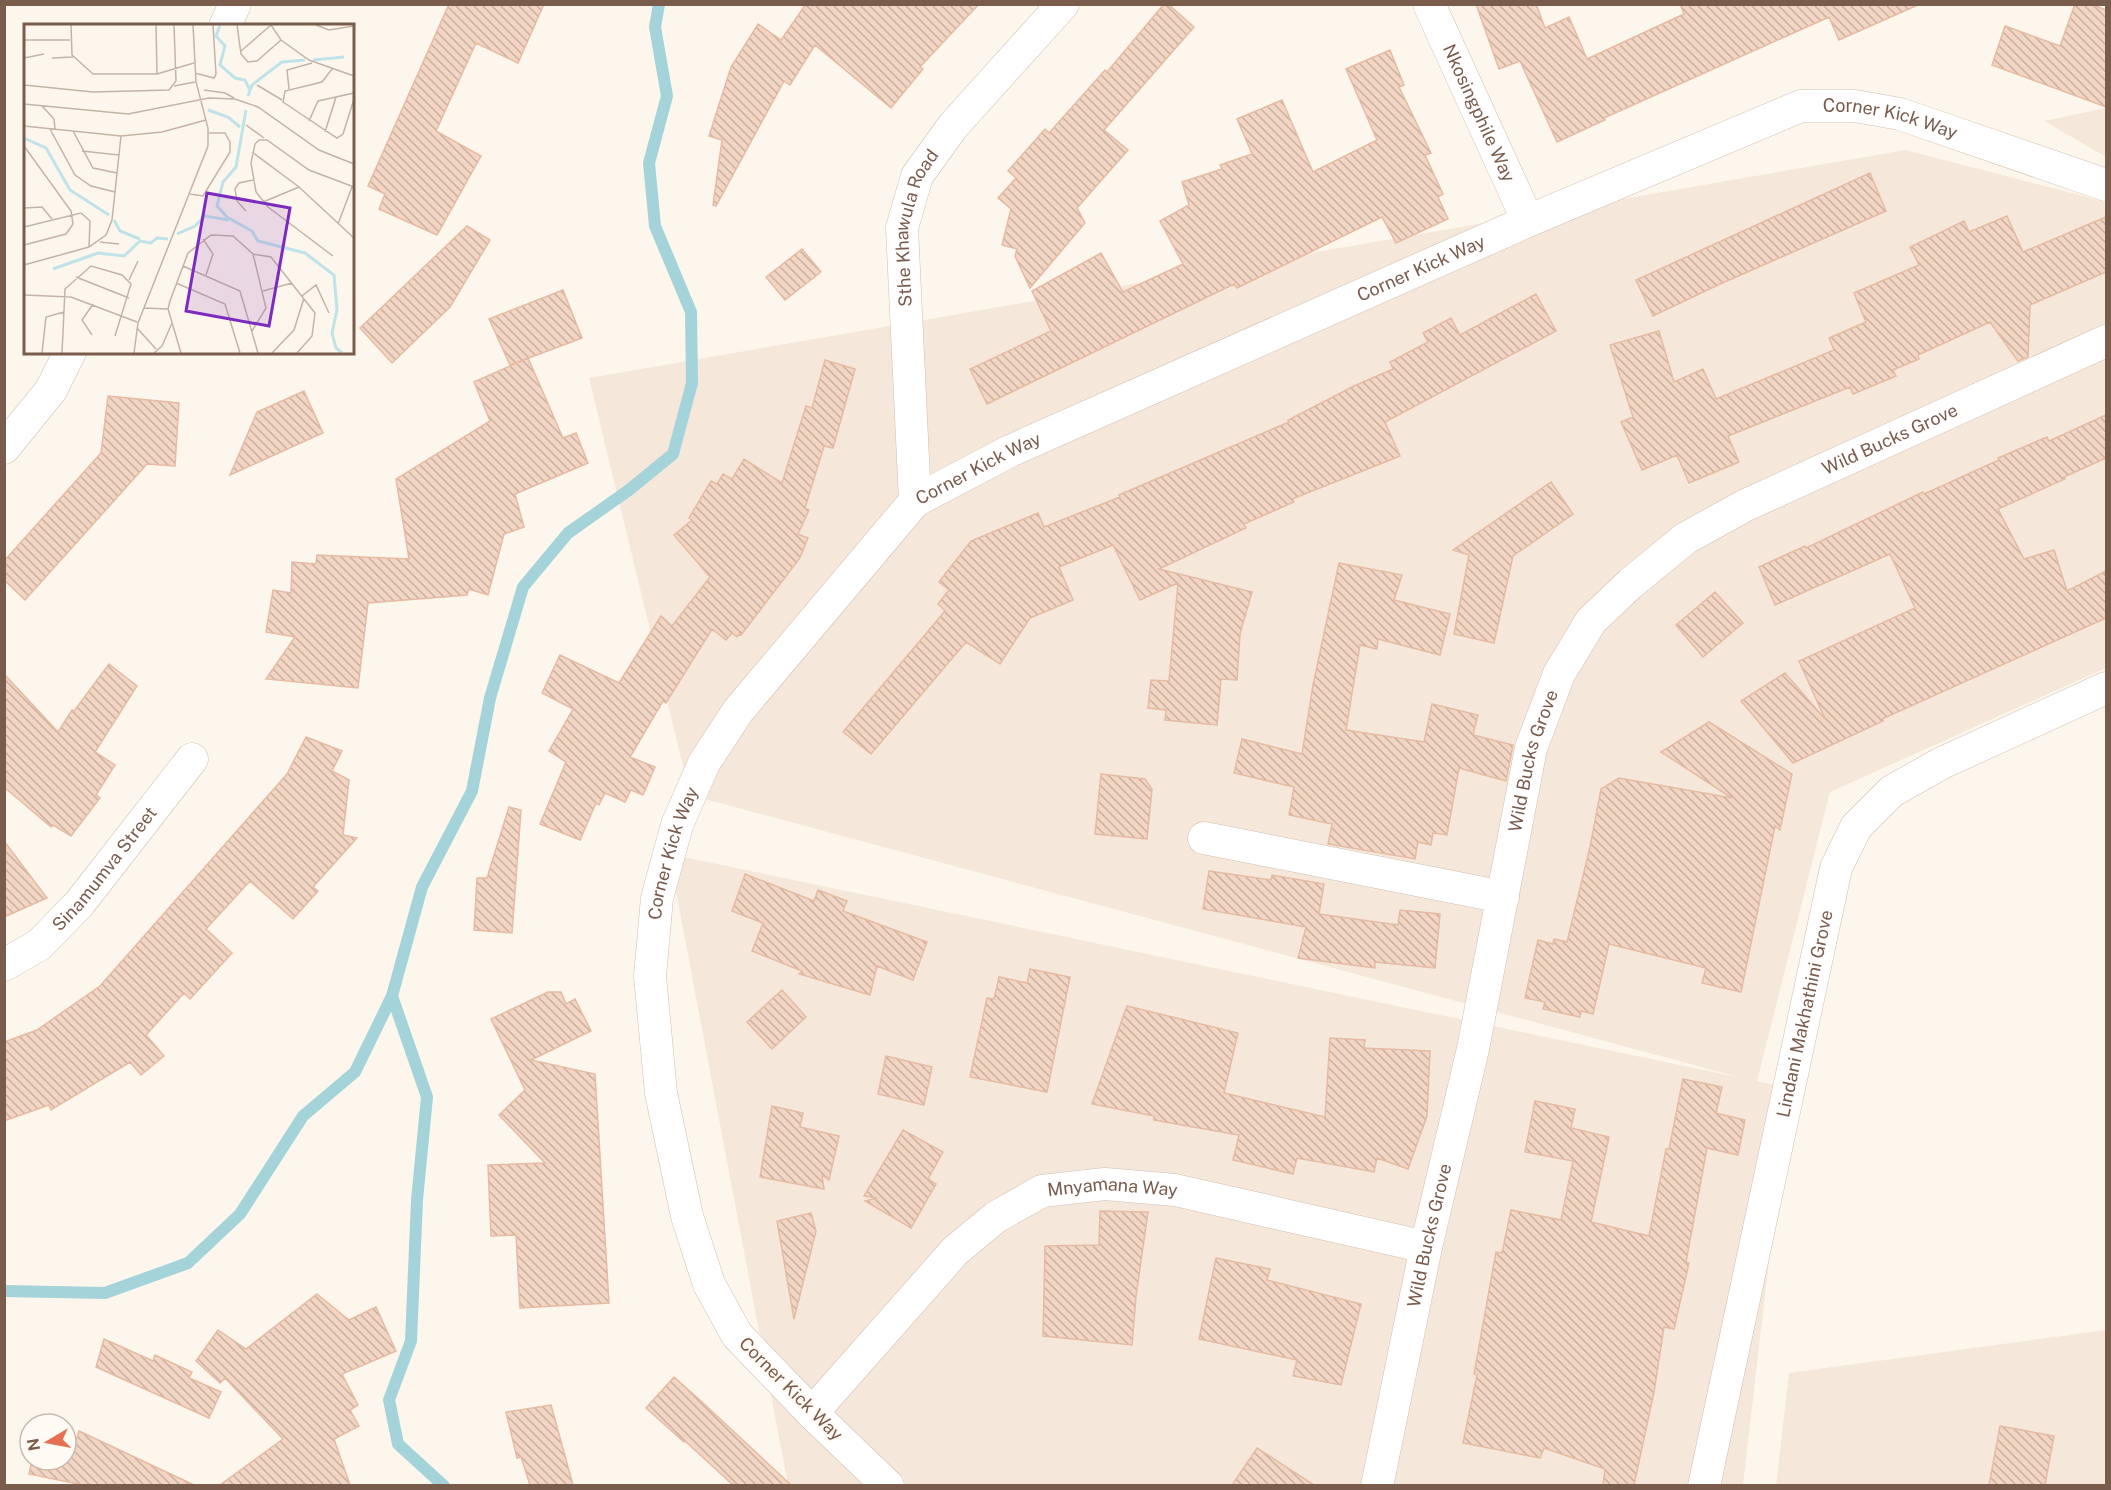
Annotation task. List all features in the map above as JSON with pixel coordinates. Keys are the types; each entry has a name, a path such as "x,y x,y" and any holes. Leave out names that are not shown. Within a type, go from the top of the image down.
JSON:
{"street":[{"path":"226,24 235,4"},
{"name":"Sthe Khawula Road","path":"915,501 903,228 917,176 953,126 1063,4"},
{"name":"Nkosingphile Way","path":"1429,4 1528,222"},
{"name":"Corner Kick Way","path":"888,1485 812,1413 737,1335 709,1284 687,1216 661,1094 650,976 657,898 677,825 704,763 738,711 915,501 1010,450 1528,222 1801,106 1855,106 1900,114 2106,185"},
{"name":"Wild Bucks Grove","path":"1377,1485 1426,1247 1473,1049 1531,748 1559,674 1591,621 1631,583 1686,538 1746,505 2106,341"},
{"path":"4,448 51,390 69,354"},
{"name":"Lindani Makhathini Grove","path":"1704,1485 1833,879 1856,827 1892,791 1942,763 2106,688"},
{"name":"Sinamumva Street","path":"4,965 39,945 79,904 192,759"},
{"path":"1204,838 1503,897"},
{"name":"Mnyamana Way","path":"812,1413 955,1251 996,1218 1042,1191 1105,1184 1175,1191 1426,1247"}],"shaded area":[{"path":"2106,108 2106,157 2044,121"},
{"path":"1905,150 2106,202 2106,668 1830,792 1757,1081 1789,1088 1743,1485 788,1485 669,854 1742,1078 690,795 589,378"},
{"path":"2106,1330 2106,1485 1776,1486 1789,1373"}],"building":[{"path":"449,4 544,4 518,63 476,43 436,131 481,156 437,235 379,209 385,194 368,186"},
{"path":"806,4 979,4 920,67 923,69 891,108 815,45 790,85 784,81 716,206 713,205 722,140 709,136 731,67 758,24 781,40"},
{"path":"1164,4 1168,4 1194,27 1104,130 1128,150 1077,208 1085,223 1030,288 1015,256 1017,249 1002,245 1011,209 998,198 1016,178 1008,171 1045,129 1049,133 1105,70 1107,72"},
{"path":"1476,4 1536,4 1545,28 1569,17 1587,59 1684,14 1680,4 1920,4 1839,40 1829,17 1604,118 1605,120 1557,142 1520,61 1499,69"},
{"path":"2075,4 2091,4 2106,10 2106,107 1992,65 2005,26 2060,46"},
{"path":"1390,50 1404,85 1399,87 1431,153 1425,155 1443,194 1438,197 1448,219 1396,243 1382,217 1237,288 1234,284 987,404 970,369 1051,331 1032,291 1101,253 1123,292 1183,264 1160,221 1189,205 1182,182 1222,169 1220,165 1252,154 1237,119 1282,100 1313,172 1377,140 1346,69"},
{"path":"1870,173 1886,211 1653,316 1636,280"},
{"path":"2007,216 2023,252 2106,217 2106,272 2030,305 2028,357 2018,361 1990,322 1918,355 1919,359 1893,370 1896,376 1853,394 1850,387 1728,436 1739,462 1689,483 1677,455 1642,470 1621,422 1633,417 1610,345 1659,331 1674,382 1703,369 1716,399 1834,350 1829,338 1866,322 1854,293 1919,265 1910,247 1964,221 1969,232"},
{"path":"467,226 490,240 450,307 392,363 360,328"},
{"path":"802,249 821,272 785,300 766,277"},
{"path":"563,290 582,338 510,365 489,319"},
{"path":"1536,294 1556,331 1385,422 1400,456 1292,499 1294,502 1244,524 1246,528 1159,569 1252,592 1240,634 1237,680 1221,679 1217,725 1165,720 1166,710 1148,708 1151,680 1169,681 1178,583 1140,600 1113,545 1059,567 1073,600 1030,618 1000,664 966,642 871,754 843,732 945,611 938,604 949,590 939,582 971,541 1038,513 1044,527 1120,497 1119,495 1289,422 1288,420 1354,386 1393,369 1390,362 1428,342 1423,333 1451,318 1460,335"},
{"path":"528,358 563,438 576,433 588,463 515,494 524,527 504,534 488,595 469,589 467,595 368,603 358,688 266,679 295,637 266,632 273,590 291,593 292,562 316,564 317,555 409,559 396,479 490,421 474,382"},
{"path":"825,360 855,369 833,448 824,446 805,508 809,510 798,534 808,538 800,558 741,635 737,637 732,633 726,640 712,629 666,703 663,701 630,757 655,767 643,795 631,790 625,802 605,793 599,805 596,803 580,840 540,824 566,762 549,751 573,709 542,693 560,655 619,683 661,616 672,626 710,577 674,535 692,520 689,518 711,481 717,484 723,474 732,479 744,459 782,483 806,406 812,408"},
{"path":"304,391 323,433 230,475 257,412"},
{"path":"108,396 179,403 175,466 147,464 25,600 4,580 4,561 101,453"},
{"path":"2106,415 2106,458 1998,509 2024,559 2054,550 2067,591 2106,571 2106,618 1882,719 1883,721 1793,763 1741,701 1785,673 1825,719 1799,661 1915,608 1890,554 1775,605 1759,567 1999,460 1998,458 2047,437 2049,441"},
{"path":"1551,482 1573,514 1513,556 1494,643 1454,634 1469,555 1453,550"},
{"path":"1339,563 1402,575 1394,600 1450,614 1440,655 1378,639 1377,649 1360,645 1346,730 1424,742 1432,704 1478,715 1473,735 1513,745 1506,781 1459,768 1447,835 1433,833 1431,845 1418,842 1415,859 1328,844 1332,824 1289,815 1294,787 1234,773 1242,739 1302,754 1313,685"},
{"path":"1715,592 1743,623 1703,657 1676,625"},
{"path":"109,664 137,686 95,752 115,765 96,795 100,798 71,836 53,825 51,827 4,787 4,674 58,732 72,710 74,711"},
{"path":"1709,722 1792,774 1780,830 1775,826 1741,992 1702,983 1706,968 1609,944 1593,1014 1581,1011 1580,1017 1543,1009 1545,1002 1525,998 1538,940 1553,944 1554,939 1567,942 1590,847 1601,789 1619,778 1732,798 1661,752"},
{"path":"306,737 342,751 332,771 349,780 343,835 357,838 313,887 318,891 293,919 250,881 206,929 232,953 190,999 184,993 146,1035 164,1056 141,1075 130,1062 51,1110 49,1105 4,1121 4,1042 37,1030 100,986 287,774"},
{"path":"1101,774 1145,779 1152,789 1147,839 1095,834"},
{"path":"509,807 521,810 512,933 474,930 477,878 487,878"},
{"path":"4,841 47,898 4,917"},
{"path":"1209,871 1271,880 1272,875 1324,884 1319,914 1398,925 1400,910 1440,914 1435,968 1375,962 1375,968 1298,958 1306,927 1203,909"},
{"path":"745,874 814,901 818,890 847,901 843,911 927,942 913,980 877,966 870,995 799,974 802,971 752,951 763,923 732,911"},
{"path":"1030,969 1070,977 1047,1092 970,1077 987,998 994,999 999,977 1027,983"},
{"path":"782,990 806,1017 772,1049 747,1022"},
{"path":"548,992 561,992 566,1004 575,999 591,1031 531,1060 595,1074 609,1303 520,1308 516,1235 491,1236 488,1165 545,1163 499,1115 525,1090 491,1019"},
{"path":"1127,1006 1238,1033 1224,1093 1325,1117 1330,1038 1365,1040 1364,1048 1430,1051 1427,1116 1408,1169 1377,1158 1374,1172 1297,1158 1293,1174 1233,1160 1239,1135 1154,1120 1154,1116 1092,1104"},
{"path":"886,1056 932,1067 924,1105 878,1094"},
{"path":"1683,1079 1722,1087 1716,1113 1745,1120 1738,1155 1707,1148 1686,1262 1689,1263 1674,1329 1664,1327 1654,1392 1634,1485 1603,1485 1605,1469 1544,1448 1540,1458 1463,1443 1477,1375 1474,1374 1496,1252 1502,1253 1511,1210 1561,1220 1573,1161 1525,1152 1535,1101 1575,1109 1571,1128 1609,1137 1591,1222 1649,1236"},
{"path":"772,1106 803,1113 800,1127 839,1136 829,1180 822,1175 824,1189 760,1177"},
{"path":"903,1130 943,1152 928,1179 936,1184 911,1228 865,1201 877,1198 864,1196"},
{"path":"1100,1211 1148,1212 1136,1296 1132,1345 1043,1336 1045,1246 1099,1245"},
{"path":"811,1213 816,1231 794,1319 777,1221"},
{"path":"1216,1258 1270,1269 1267,1280 1361,1304 1341,1385 1293,1376 1297,1360 1199,1339"},
{"path":"317,1294 349,1320 376,1307 396,1351 342,1374 358,1405 350,1410 359,1426 334,1439 350,1485 220,1485 283,1439 225,1378 220,1383 196,1361 218,1330 246,1349"},
{"path":"104,1339 153,1361 155,1355 192,1372 189,1378 221,1392 209,1418 96,1367"},
{"path":"674,1377 791,1485 733,1485 646,1408"},
{"path":"551,1405 573,1485 530,1485 521,1457 517,1458 506,1412"},
{"path":"2000,1426 2054,1436 2045,1485 1989,1485"},
{"path":"79,1431 194,1485 83,1485 29,1474 29,1472 78,1472"},
{"path":"1257,1448 1314,1485 1232,1485"}],"waterway":[{"path":"4,1291 105,1293 188,1263 240,1214 303,1116 355,1072 392,996 422,887 472,791 490,698 523,587 568,533 629,490 673,454 692,383 691,312 655,226 649,163 667,96 655,27 659,4"},
{"path":"392,996 427,1097 417,1200 411,1341 389,1400 398,1444 444,1486"}]}
